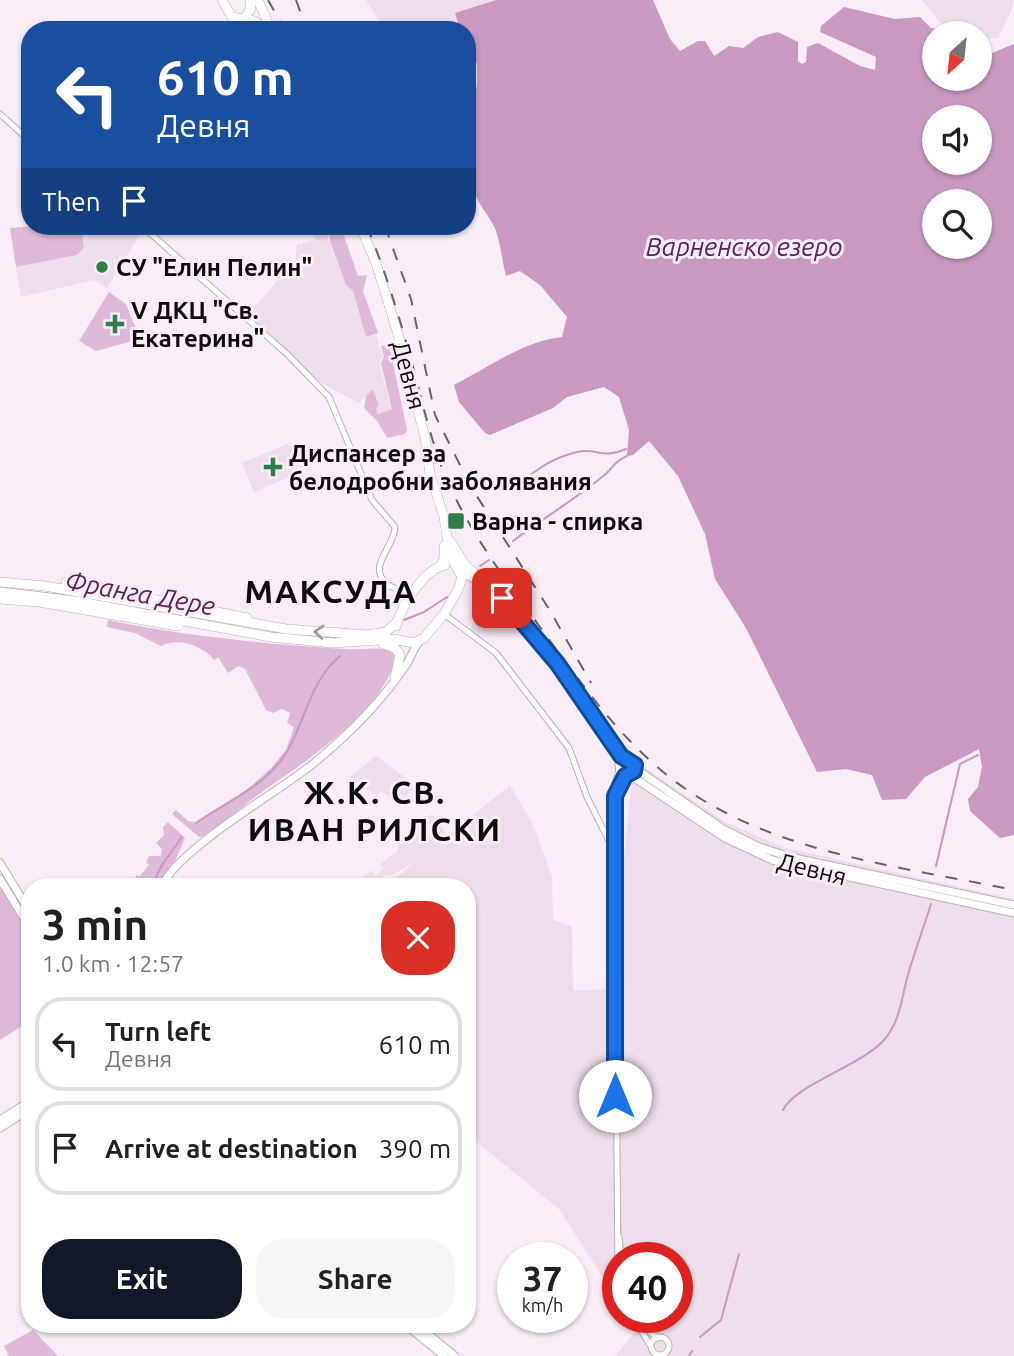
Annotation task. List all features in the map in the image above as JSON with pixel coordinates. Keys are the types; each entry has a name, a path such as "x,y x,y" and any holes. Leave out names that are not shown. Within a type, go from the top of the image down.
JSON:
{"highway":[{"path":"222,0 229,14 254,21"},
{"path":"245,18 251,8 251,0"},
{"path":"245,18 260,10 251,0"},
{"name":"Девня","path":"357,235 371,266 410,394 424,470 441,534 444,552 441,565"},
{"name":"Девня","path":"364,235 376,263 401,344 425,437 430,474 445,524 450,555 459,571"},
{"path":"445,524 457,554 488,585"},
{"path":"0,582 55,587 286,628 367,635 389,631 419,586 441,565 459,571 458,590 444,614 419,642 368,643"},
{"path":"66,582 225,613 286,628"},
{"path":"0,592 75,601 286,639 389,645 398,650 400,660 395,678"},
{"path":"0,598 39,602 166,625 231,631"},
{"path":"397,622 397,634 403,641"}],"main road":[{"name":"Девня","path":"459,571 488,585 527,625 626,769 723,829 775,853 1014,905"},
{"name":"Девня","path":"458,590 467,584 476,584 506,608 552,665 626,769 725,838 772,860 1014,913"},
{"path":"403,641 406,654 403,669"},
{"path":"168,878 181,860 327,751 403,669 419,642"},
{"path":"0,863 21,897"},
{"path":"0,879 21,913"},
{"path":"0,1120 21,1107"},
{"path":"0,1128 21,1114"},
{"path":"13,1119 15,1128"},
{"path":"416,1333 444,1356"},
{"path":"427,1333 455,1356"}],"street":[{"path":"0,114 21,133"},
{"path":"152,235 329,397 374,504 391,520 395,535 379,570 384,580 401,590 408,601"},
{"path":"401,590 419,586"},
{"path":"444,614 496,653 569,748 587,797 616,855"},
{"path":"617,1242 615,796 626,769"},
{"path":"616,1210 619,1242"},
{"path":"642,1333 652,1351 662,1355 668,1343 651,1333"},
{"path":"652,1351 657,1338"}],"shaded area":[{"path":"366,0 496,0 455,13 457,21 379,21"},
{"path":"922,0 1014,0 998,39 992,38 992,21 939,21"},
{"path":"21,227 21,235 84,235 82,238 84,247 77,255 16,267 10,228"},
{"path":"85,235 139,236 107,288 94,280 21,297 16,267 77,255"},
{"path":"314,235 327,235 346,285 353,290 366,338 376,335 383,358 379,360 392,409 378,414 376,407 379,406 373,389 359,403 321,383 248,315 277,281 293,272 297,245 315,240"},
{"path":"329,235 344,235 358,276 367,275 363,291 378,333 366,337 353,291 346,285"},
{"path":"109,292 126,304 140,339 96,351 79,341"},
{"path":"389,344 407,430 405,434 387,438 378,422 364,408 366,396 373,389 379,406 376,408 378,414 392,409 381,363 384,357 381,346"},
{"name":"Диспансер за белодробни заболявания","path":"292,442 304,471 254,492 242,463"},
{"path":"108,620 225,639 344,649 378,649 396,654 391,673 380,691 347,728 214,830 199,837 172,814 176,810 188,821 196,822 249,788 286,750 294,727 287,723 290,713 282,709 273,713 266,710 245,669 238,666 228,673 218,657 214,660 197,647 174,642 161,646 135,633 107,627"},
{"path":"376,756 410,781 415,788 405,797 398,791 392,798 381,791 377,796 350,777"},
{"path":"634,757 646,769 724,821 782,847 1014,899 1014,1356 615,1356 634,1333 693,1333 693,1242 602,1242 602,1276 588,1254 588,1242 580,1242 559,1209 476,1141 476,878 395,878 415,862 390,876 387,874 383,878 362,878 371,870 376,875 383,869 387,873 380,864 398,850 398,845 419,823 432,814 447,835 440,842 510,785 534,827 552,877 553,920 572,926 573,991 611,989"},
{"path":"168,822 185,838 176,859 162,878 136,878 149,865 146,862 149,856 161,856 162,849 156,843 164,835 163,827"},
{"path":"0,883 21,917 21,1027 0,1040"},
{"path":"28,1333 36,1333 58,1356 9,1356 4,1346"}],"water":[{"name":"Варненско езеро","path":"496,0 653,0 670,39 680,51 698,41 705,41 714,56 729,46 743,48 758,37 778,32 798,42 798,61 802,64 806,62 807,47 818,43 860,66 875,70 876,57 820,32 821,26 844,7 895,19 920,17 924,21 922,91 992,91 992,53 1014,44 1014,835 1000,838 970,811 968,799 978,787 982,767 979,749 925,777 906,799 882,800 872,775 846,769 817,772 746,628 715,579 705,534 678,476 649,441 633,455 627,456 629,430 619,397 604,387 567,397 553,408 490,435 485,433 459,402 454,385 520,349 562,337 567,317 540,285 520,271 506,276 496,231 477,198 476,21 457,21 455,13"}],"waterway":[{"path":"501,488 570,454 584,451 610,453 626,449"},
{"name":"Франга Дере","path":"513,541 627,456"},
{"name":"Франга Дере","path":"480,566 489,560"},
{"name":"Франга Дере","path":"1,588 68,596"},
{"name":"Франга Дере","path":"404,620 424,612 447,597"},
{"name":"Франга Дере","path":"270,633 341,638"},
{"path":"196,823 259,783 280,762 322,676 340,656"},
{"path":"936,866 960,764 978,755"},
{"path":"156,878 182,837"},
{"path":"783,1110 801,1092 874,1049 890,1033 898,1016 909,971 931,904"},
{"path":"700,1337 721,1320 739,1254"},
{"path":"689,1356 692,1351"}],"railway":[{"path":"268,0 280,21"},
{"path":"296,0 304,21"},
{"path":"370,235 396,307 434,444 464,515 515,593 584,686 628,739 662,771 700,798 741,820 784,838 875,863 1014,890"},
{"path":"388,235 411,299 435,415 471,487 549,609 591,683"}],"place":[{"name":"СУ \"Елин Пелин\"","path":"102,267"},
{"name":"V ДКЦ \"Св. Екатерина\"","path":"115,324"},
{"name":"Диспансер за белодробни заболявания","path":"273,467"},
{"name":"Варна - спирка","path":"456,521"}],"district":[{"name":"МАКСУДА","path":"331,591"},
{"name":"Ж.К. СВ. ИВАН РИЛСКИ","path":"375,810"}],"route":[{"path":"502,598 557,663 621,756 635,765 634,771 625,776 615,796 615,1096"}]}
